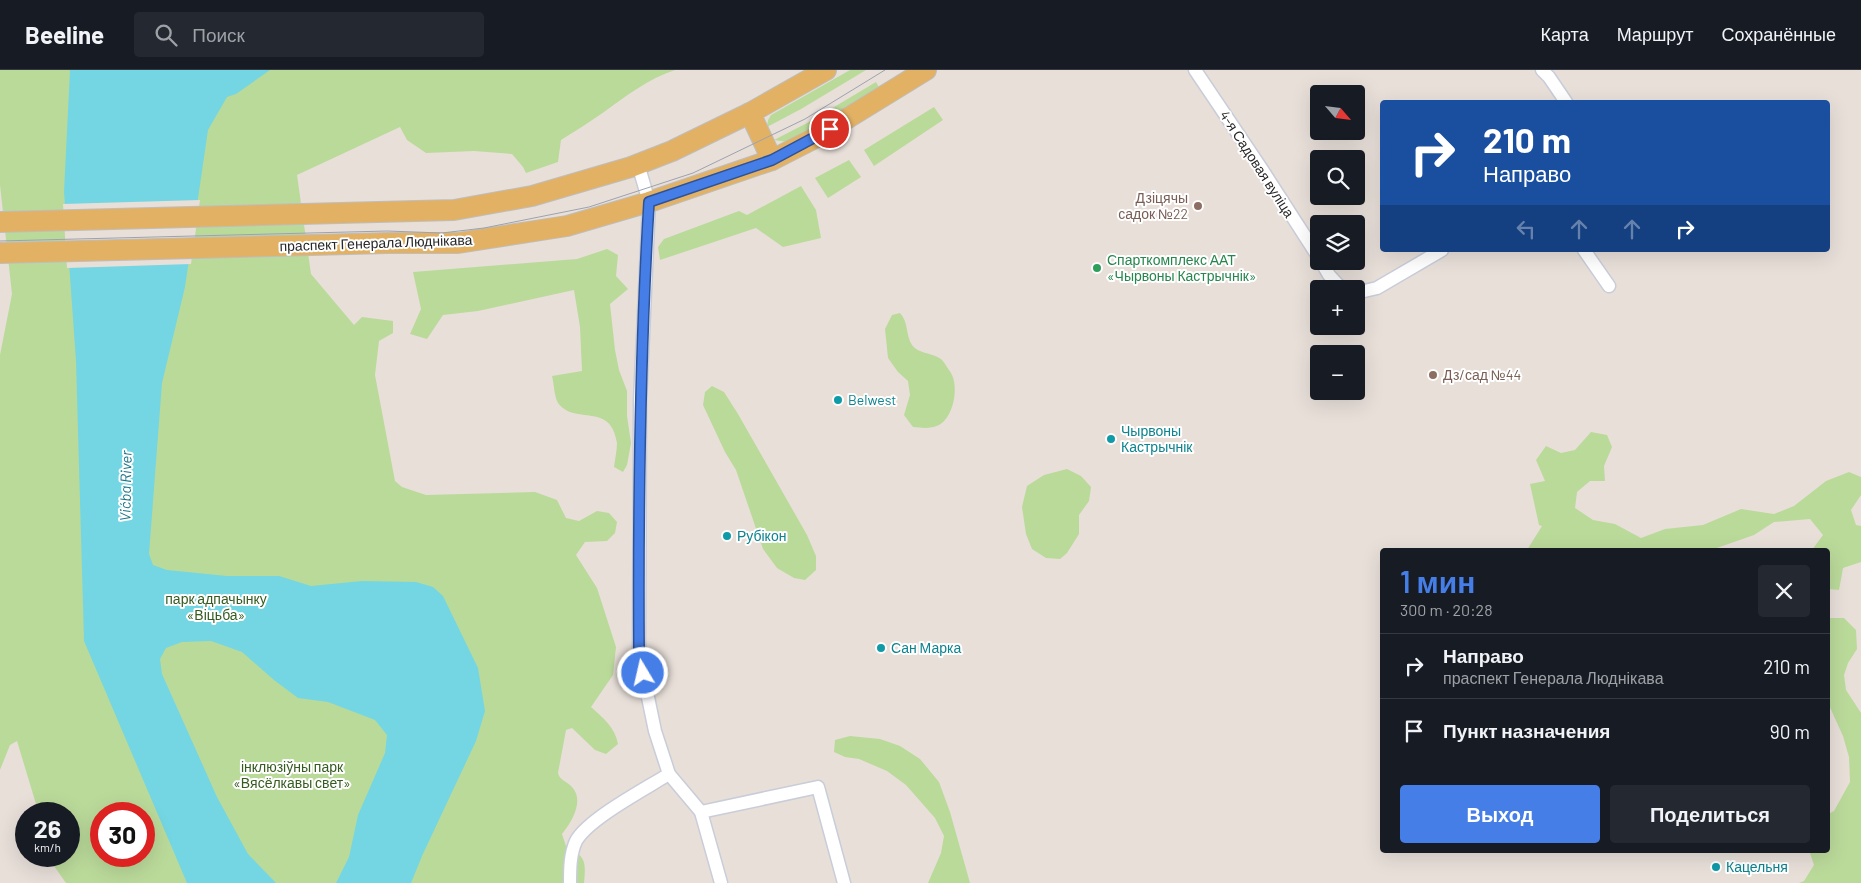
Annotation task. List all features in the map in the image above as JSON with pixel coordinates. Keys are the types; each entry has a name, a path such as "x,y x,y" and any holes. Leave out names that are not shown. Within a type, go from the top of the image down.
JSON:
{"main road":[{"path":"0,222 454,210 532,196 638,164 672,151 750,113 826,70"},
{"name":"праспект Генерала Люднікава","path":"0,253 388,242 458,243 567,226 649,202 772,160 817,137 926,70"},
{"path":"750,113 772,160"}],"street":[{"name":"4-я Садовая вуліца","path":"1195,70 1310,244"},
{"path":"1542,70 1565,100"},
{"path":"638,164 649,202 640,402 639,654 655,731 669,774 701,812 722,883"},
{"path":"1365,291 1378,288 1439,252"},
{"path":"1585,252 1610,286"},
{"name":"4-я Садовая вуліца","path":"1326,270 1334,280"},
{"path":"570,883 570,865 576,842 588,825 669,774"},
{"path":"701,812 818,787 844,883"}],"green space":[{"name":"парк адпачынку «Віцьба»","path":"0,70 675,70 638,88 561,140 558,162 526,173 512,154 474,151 426,153 407,140 400,127 297,175 311,274 354,325 362,317 393,321 393,333 379,341 375,375 395,481 402,487 426,495 535,492 557,500 566,518 579,521 597,511 609,513 617,522 615,533 607,541 585,542 576,555 597,588 616,647 613,675 591,707 611,728 618,744 606,754 595,750 572,728 566,730 558,773 560,778 572,787 576,793 577,805 573,818 562,834 566,846 578,853 583,860 585,869 584,883 66,883 55,867 80,867 80,802 35,802 17,741 10,745 0,770 0,355 12,294 0,185"},
{"path":"850,70 866,70 767,127 771,115"},
{"path":"876,82 880,89 787,142 774,140 809,122"},
{"path":"934,107 943,120 874,166 864,150"},
{"path":"849,160 861,177 828,198 815,178"},
{"path":"801,186 816,210 821,238 783,247 756,228 660,260 658,247 664,239 739,211 747,215"},
{"path":"607,249 618,255 616,276 628,289 610,304 615,350 619,370 627,391 627,416 631,443 627,465 623,472 614,467 617,443 608,422 600,418 565,410 558,403 556,397 552,376 582,371 580,327 574,290 478,311 443,315 427,339 410,334 421,309 413,272 577,259"},
{"path":"900,313 905,321 908,337 912,345 942,360 951,373 955,385 954,401 948,415 944,421 936,426 926,428 913,427 904,415 910,395 908,381 898,372 888,358 885,329 892,315"},
{"path":"712,386 724,392 807,535 816,556 816,570 805,580 794,578 777,568 763,549 736,470 725,452 703,405 705,392"},
{"path":"1591,432 1607,435 1612,447 1604,466 1605,481 1590,481 1577,492 1575,508 1593,520 1615,524 1641,538 1665,529 1703,525 1741,509 1774,514 1794,506 1826,481 1849,472 1861,477 1861,495 1851,510 1856,525 1861,526 1861,562 1843,568 1839,590 1830,589 1830,548 1813,548 1823,535 1810,519 1774,522 1754,535 1717,548 1528,548 1542,526 1539,525 1530,484 1545,481 1536,460 1546,446 1561,453 1575,450"},
{"path":"1067,469 1081,476 1091,487 1089,501 1079,515 1079,534 1067,553 1060,559 1046,558 1032,549 1026,534 1022,507 1027,486 1044,475"},
{"path":"1830,618 1844,618 1856,630 1857,649 1848,663 1844,675 1846,690 1861,713 1861,883 1799,883 1804,881 1814,865 1810,853 1830,853 1830,813 1834,811 1850,782 1849,757 1843,736 1830,707"},
{"path":"850,736 880,739 900,746 920,759 939,782 950,812 970,883 928,883 941,853 944,836 935,818 906,785 887,771 859,759 845,757 834,752 835,740"}],"water":[{"name":"Vićba River","path":"70,70 270,70 236,94 227,97 208,130 185,287 162,383 149,554 153,565 167,570 227,576 279,576 311,586 362,581 416,582 433,587 443,596 478,668 485,711 476,741 411,883 336,883 349,857 358,815 385,753 387,735 375,720 328,702 298,698 242,652 211,641 182,642 166,648 160,659 162,674 217,797 248,854 276,883 187,883 155,808 155,802 153,802 84,641 76,361 64,192"}],"pier":[{"path":"200,200 191,264 67,268 63,204"}],"tram line":[{"path":"0,241 387,231 442,233 484,228 589,207 693,173 805,119 885,70"}],"place":[{"name":"Дзіцячы садок №22","path":"1198,206"},
{"name":"Спарткомплекс ААТ «Чырвоны Кастрычнік»","path":"1097,268"},
{"name":"Дз/сад №44","path":"1433,375"},
{"name":"Belwest","path":"838,400"},
{"name":"Чырвоны Кастрычнік","path":"1111,439"},
{"name":"Рубікон","path":"727,536"},
{"name":"Сан Марка","path":"881,648"},
{"name":"Кацельня","path":"1716,867"}],"route":[{"path":"643,673 639,654 638,494 649,202 772,160 830,129"}],"park label":[{"name":"інклюзіўны парк «Вясёлкавы свет»","path":"292,776"}]}
